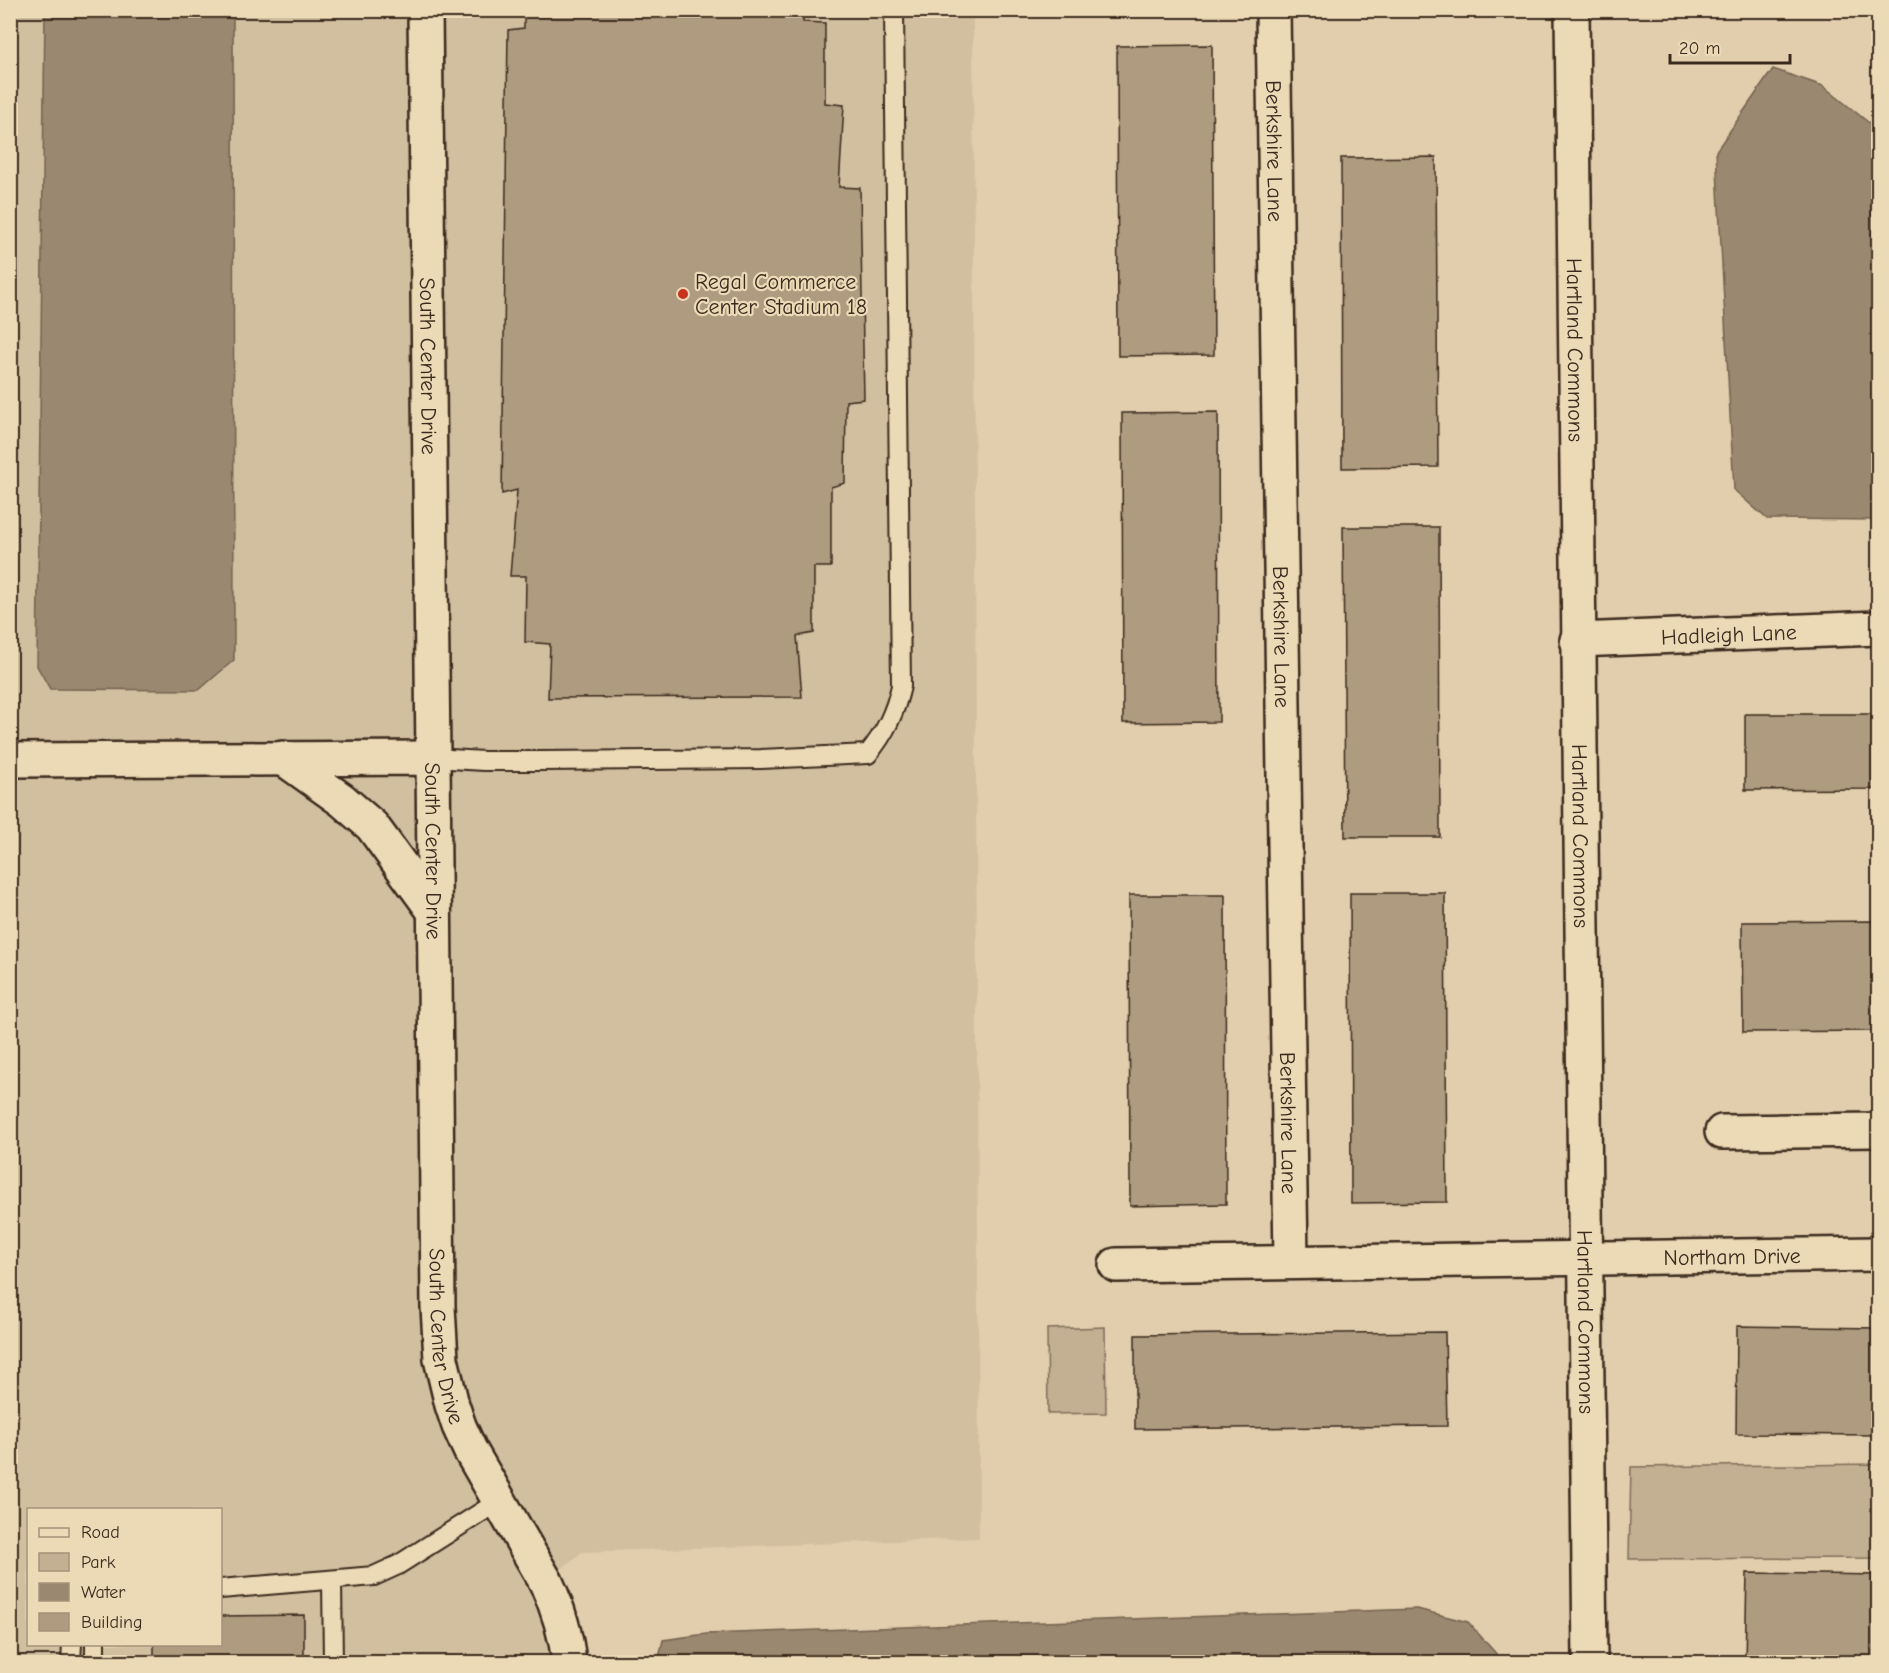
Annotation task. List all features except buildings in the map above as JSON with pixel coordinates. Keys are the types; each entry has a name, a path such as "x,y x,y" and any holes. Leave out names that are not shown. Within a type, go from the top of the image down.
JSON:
{"street":[{"name":"South Center Drive","path":"425,10 438,1307 441,1359 459,1426 556,1604 568,1648 569,1662"},
{"name":"Berkshire Lane","path":"1273,10 1291,1262"},
{"name":"Hartland Commons","path":"1572,10 1577,640 1590,1662"},
{"name":"Hadleigh Lane","path":"1577,640 1878,628"},
{"path":"284,758 342,800 372,826 434,911"},
{"path":"10,760 433,758"},
{"path":"1722,1132 1878,1130"},
{"name":"Northam Drive","path":"1116,1265 1878,1254"}],"lane":[{"path":"433,758 484,761 773,759 868,754 880,740 893,714 901,686 894,10"},
{"path":"222,1589 374,1576 398,1564 499,1501"},
{"path":"332,1581 333,1662"},
{"path":"71,1662 72,1646"},
{"path":"95,1646 95,1662"}],"shaded area":[{"path":"11,11 973,11 979,1538 582,1552 546,1582 569,1662 11,1662"}],"green space":[{"path":"1105,1327 1106,1413 1048,1414 1047,1329"},
{"path":"1878,1464 1878,1558 1629,1559 1631,1467"}],"water":[{"path":"45,11 233,11 234,660 199,690 50,689 37,666"},
{"path":"1773,69 1823,86 1878,130 1878,520 1767,519 1734,490 1716,151"},
{"path":"1417,1609 1468,1622 1501,1662 658,1662 663,1640 706,1634"}],"place":[{"name":"Regal Commerce Center Stadium 18","path":"683,294"}]}
